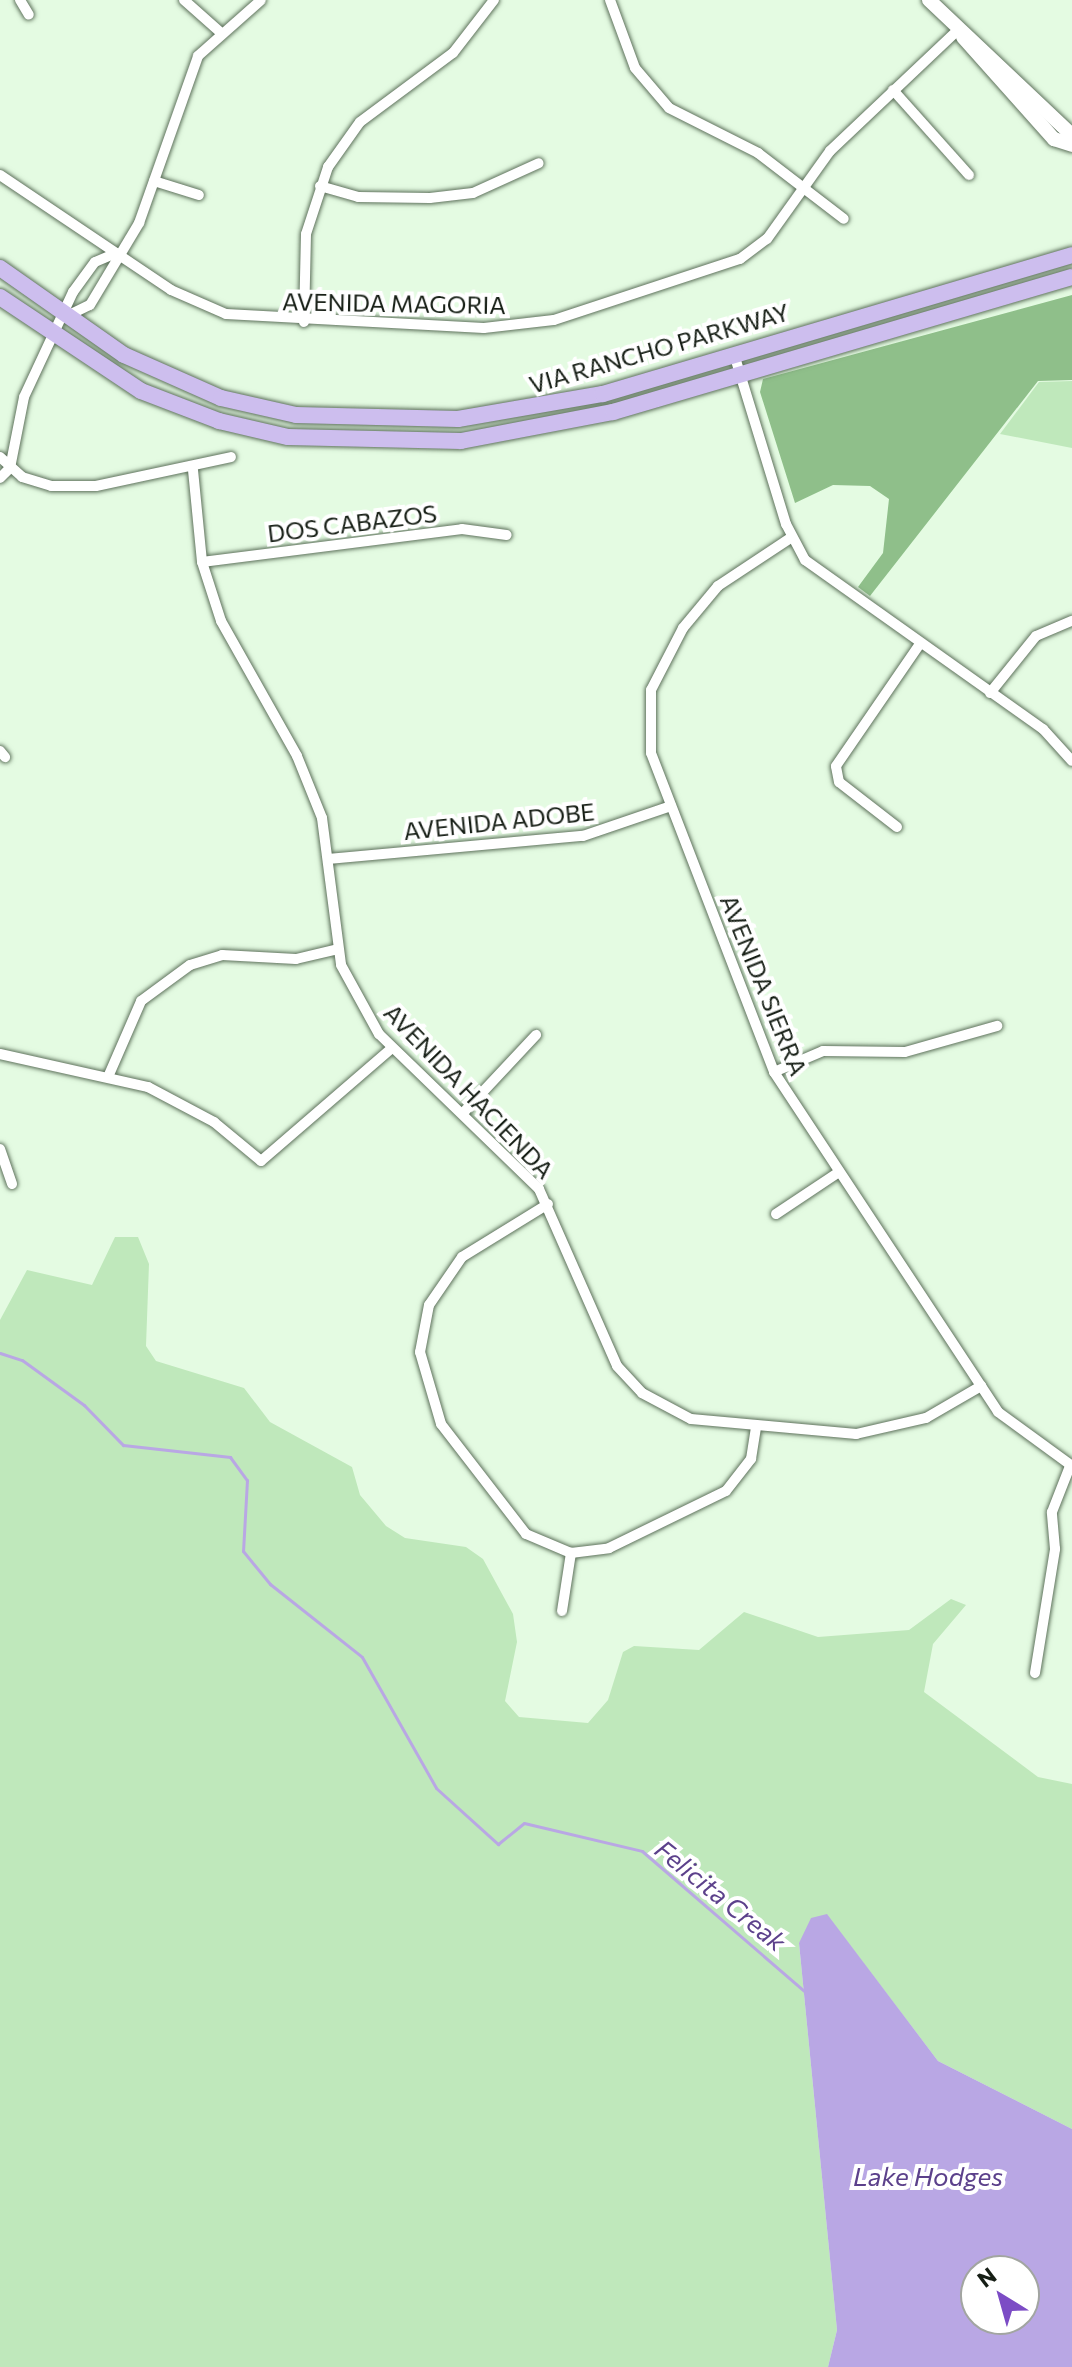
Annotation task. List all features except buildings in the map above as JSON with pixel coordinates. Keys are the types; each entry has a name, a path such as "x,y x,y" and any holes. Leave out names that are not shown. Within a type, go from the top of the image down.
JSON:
{"main road":[{"path":"929,0 1072,135"},
{"path":"959,29 976,59 1054,139 1072,143"},
{"name":"VIA RANCHO PARKWAY","path":"0,268 67,316 188,387 259,409 321,416 458,419 541,408 1072,255"},
{"name":"VIA RANCHO PARKWAY","path":"0,297 54,335 183,410 253,431 336,440 513,435 1072,277"}],"street":[{"path":"20,0 29,15"},
{"path":"184,0 219,31"},
{"path":"67,316 90,305 111,275 116,253 139,223 183,87 219,31 261,0"},
{"path":"304,322 306,234 320,186 360,122 453,53 494,0"},
{"path":"610,0 635,68 669,108 807,187 844,219"},
{"name":"AVENIDA MAGORIA","path":"0,175 187,300 226,314 304,322 484,328 554,320 740,259 767,239 830,151 959,29"},
{"path":"893,90 969,175"},
{"path":"320,186 358,197 430,198 473,193 539,163"},
{"path":"154,181 199,195"},
{"path":"0,478 10,468 24,397 54,335 95,262 116,253"},
{"path":"734,354 792,537 822,575 1043,729 1072,761"},
{"path":"0,457 10,468 51,486 193,470 231,457"},
{"name":"AVENIDA HACIENDA","path":"193,470 202,562 221,621 309,781 328,859 338,949 365,1014 392,1048 463,1113 548,1204 617,1366 642,1393 679,1415 756,1427 856,1434 926,1418 981,1386"},
{"name":"DOS CABAZOS","path":"202,562 462,529 507,535"},
{"name":"AVENIDA SIERRA","path":"792,537 718,586 657,676 646,731 671,806 774,1072 981,1386 1020,1434 1071,1466"},
{"path":"990,693 1036,636 1072,621"},
{"path":"897,827 839,782 836,766 920,644"},
{"name":"AVENIDA ADOBE","path":"328,859 583,836 671,806"},
{"path":"108,1077 133,1012 163,980 222,955 296,959 338,949"},
{"path":"774,1072 823,1051 905,1052 997,1026"},
{"path":"463,1113 536,1035"},
{"path":"0,1054 108,1077 182,1102 261,1161 392,1048"},
{"path":"0,1149 12,1184"},
{"path":"776,1214 839,1172"},
{"path":"548,1204 462,1257 429,1305 420,1352 441,1424 526,1534 571,1553 609,1548 726,1491 751,1459 756,1427"},
{"path":"1035,1673 1055,1549 1052,1512 1071,1466"},
{"path":"562,1611 571,1553"}],"green space":[{"path":"1072,295 1072,380 1038,381 870,596 858,587 883,553 889,499 870,486 833,485 795,503 760,392 763,379"},
{"path":"1072,381 1072,448 1000,434 1039,382"},
{"path":"115,1237 138,1237 149,1264 146,1346 156,1361 244,1388 270,1422 352,1467 360,1495 386,1526 405,1538 466,1547 483,1559 513,1614 517,1642 505,1701 519,1717 588,1723 608,1700 623,1652 634,1646 699,1650 744,1612 818,1637 909,1630 951,1599 966,1605 933,1644 924,1692 1038,1777 1072,1784 1072,2129 938,2061 827,1915 799,1943 837,2330 828,2367 0,2367 0,1320 27,1270 92,1285"}],"water":[{"name":"Lake Hodges","path":"827,1914 938,2061 1072,2129 1072,2367 828,2367 837,2330 799,1943 811,1918"}],"waterway":[{"name":"Felicita Creak","path":"0,1353 22,1360 84,1405 123,1445 230,1457 247,1480 243,1551 270,1584 362,1657 436,1788 498,1844 524,1823 642,1851 804,1991"}]}
